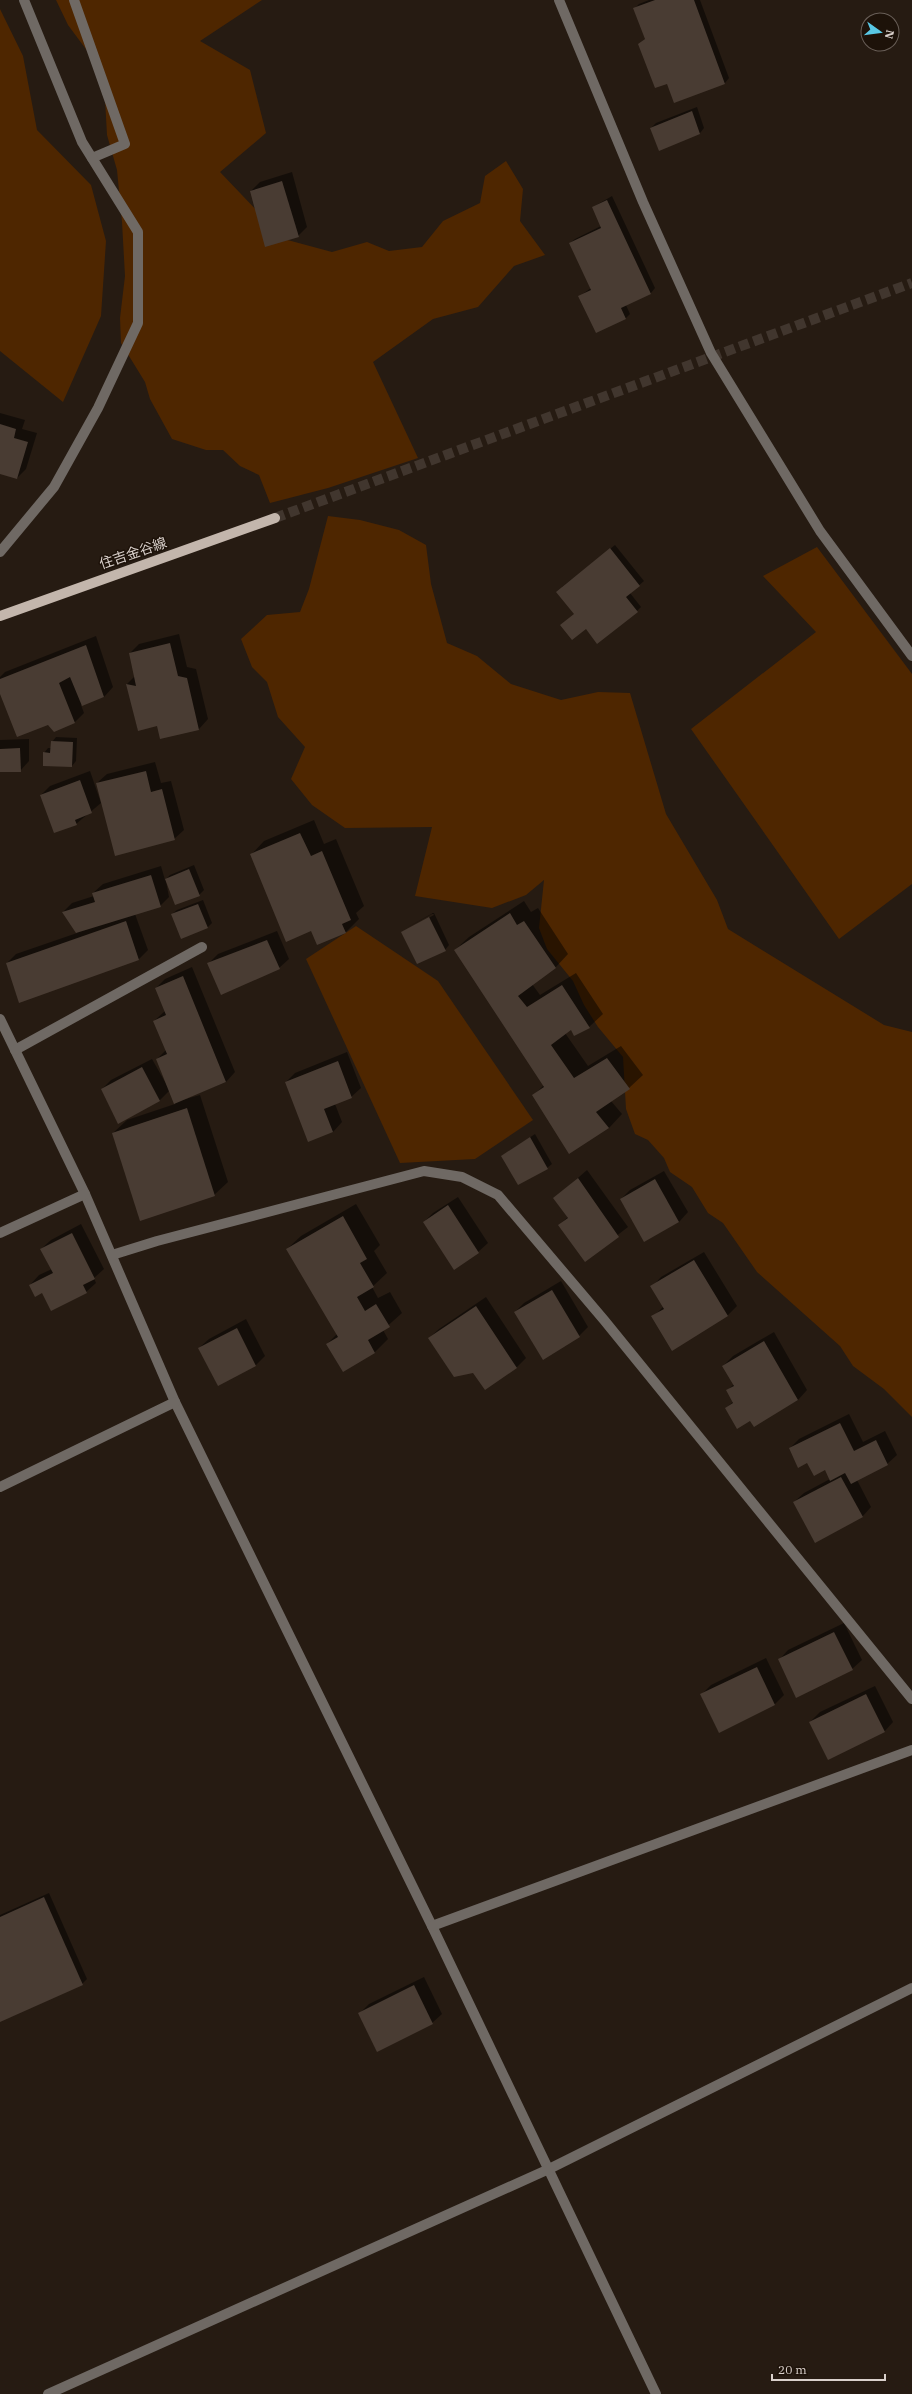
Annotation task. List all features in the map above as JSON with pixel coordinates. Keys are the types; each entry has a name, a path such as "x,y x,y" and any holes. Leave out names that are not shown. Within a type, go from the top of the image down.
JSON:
{"main road":[{"name":"住吉金谷線","path":"0,616 275,518"}],"street":[{"path":"0,552 54,487 98,408 138,323 138,232 82,142 24,0"},
{"path":"74,0 125,144 92,158"},
{"path":"558,0 643,202 711,353 820,532 912,656"},
{"path":"15,1050 202,947"},
{"path":"0,1019 85,1194 175,1402 550,2169 656,2394"},
{"path":"112,1255 180,1235 424,1171 462,1177 498,1196 604,1320 912,1699"},
{"path":"0,1233 85,1194"},
{"path":"0,1487 175,1402"},
{"path":"432,1926 912,1750"},
{"path":"48,2394 550,2169 912,1988"}],"shaded area":[{"path":"56,0 262,0 200,41 250,70 266,133 220,172 259,213 269,235 332,252 367,242 389,251 422,247 443,221 480,203 485,176 506,161 523,189 520,221 545,255 514,266 478,307 433,319 373,362 418,458 328,488 270,503 259,475 240,466 223,450 206,450 172,439 150,399 145,382 121,343 120,318 125,276 122,222 117,170 107,135 105,99 91,56 68,25"},
{"path":"0,9 23,56 37,130 91,185 106,241 101,316 63,402 0,351"},
{"path":"328,516 360,520 399,530 426,545 431,584 447,643 477,656 511,684 561,700 598,692 630,693 666,814 717,900 728,929 884,1025 912,1032 912,1417 884,1389 853,1366 840,1346 757,1272 723,1223 708,1213 692,1187 670,1172 664,1158 648,1140 635,1134 626,1109 623,1057 598,1027 584,1005 573,981 547,949 539,928 544,880 526,895 492,908 415,896 432,827 345,828 312,805 291,779 305,747 278,717 267,682 252,667 241,639 267,615 300,612 309,589"},
{"path":"817,547 912,674 912,884 839,939 691,729 816,632 763,576"},
{"path":"356,926 438,981 533,1120 475,1159 400,1163 306,959"}],"building":[{"path":"655,0 694,0 725,84 674,103 667,84 655,88 638,44 645,39 633,8"},
{"path":"692,111 700,134 659,151 650,128"},
{"path":"282,181 299,237 265,247 250,191"},
{"path":"607,200 651,294 621,308 626,319 596,333 578,296 591,290 569,243 601,228 592,207"},
{"path":"0,424 16,429 14,438 28,442 17,479 0,474"},
{"path":"610,548 640,586 626,597 638,612 597,644 586,629 572,640 560,625 574,614 556,592"},
{"path":"170,643 178,676 187,678 199,730 160,739 157,726 138,731 126,684 136,686 129,653"},
{"path":"86,645 104,697 82,706 70,677 59,683 75,723 54,732 48,725 17,737 0,694 0,679"},
{"path":"51,741 73,742 72,767 43,766 43,752 50,753"},
{"path":"20,748 21,772 0,772 0,749"},
{"path":"146,771 151,792 162,789 175,840 115,856 96,783"},
{"path":"80,780 92,813 75,820 77,825 54,833 40,795"},
{"path":"300,833 311,856 322,851 351,920 342,924 346,933 317,945 311,931 286,942 250,854"},
{"path":"189,869 200,896 175,905 165,879"},
{"path":"151,875 161,907 76,933 62,912 95,902 92,893"},
{"path":"198,904 208,928 181,939 171,914"},
{"path":"510,913 517,925 524,921 556,968 518,996 527,1007 562,985 590,1028 574,1036 571,1030 551,1045 574,1078 607,1058 630,1089 596,1112 609,1128 569,1154 532,1095 544,1087 454,950"},
{"path":"429,917 446,951 417,964 401,932"},
{"path":"126,921 139,960 19,1003 6,963"},
{"path":"267,940 280,969 221,995 207,963"},
{"path":"183,976 226,1082 174,1104 156,1059 167,1054 153,1021 166,1015 155,988"},
{"path":"338,1061 352,1098 324,1109 333,1132 308,1142 285,1082"},
{"path":"142,1067 160,1101 118,1124 101,1089"},
{"path":"187,1108 215,1196 140,1221 112,1133"},
{"path":"530,1137 548,1169 518,1185 501,1156"},
{"path":"578,1178 619,1237 585,1262 558,1225 568,1218 553,1198"},
{"path":"655,1179 679,1222 644,1242 620,1199"},
{"path":"448,1205 479,1253 454,1270 423,1222"},
{"path":"343,1216 367,1259 360,1263 374,1287 357,1297 365,1311 376,1304 390,1327 368,1340 375,1353 343,1372 326,1344 338,1337 286,1249"},
{"path":"72,1233 95,1279 83,1285 87,1293 51,1311 42,1293 35,1297 29,1285 53,1273 40,1249"},
{"path":"694,1260 728,1316 672,1351 651,1316 664,1309 650,1286"},
{"path":"552,1290 580,1337 543,1360 514,1312"},
{"path":"476,1306 517,1368 485,1390 473,1373 454,1377 428,1338"},
{"path":"237,1328 256,1366 218,1386 198,1348"},
{"path":"764,1341 798,1400 754,1427 750,1421 737,1429 725,1408 733,1403 726,1390 734,1386 722,1366"},
{"path":"840,1423 854,1451 876,1440 888,1465 851,1484 845,1473 830,1481 825,1470 814,1476 807,1463 798,1468 789,1448"},
{"path":"841,1477 863,1517 815,1543 793,1502"},
{"path":"834,1632 853,1670 796,1698 778,1659"},
{"path":"757,1667 775,1705 719,1733 700,1694"},
{"path":"866,1694 885,1732 828,1760 809,1722"},
{"path":"44,1897 83,1985 0,2022 0,1917"},
{"path":"414,1985 433,2024 377,2052 358,2013"}],"tunnel":[{"path":"275,518 912,283"}]}
